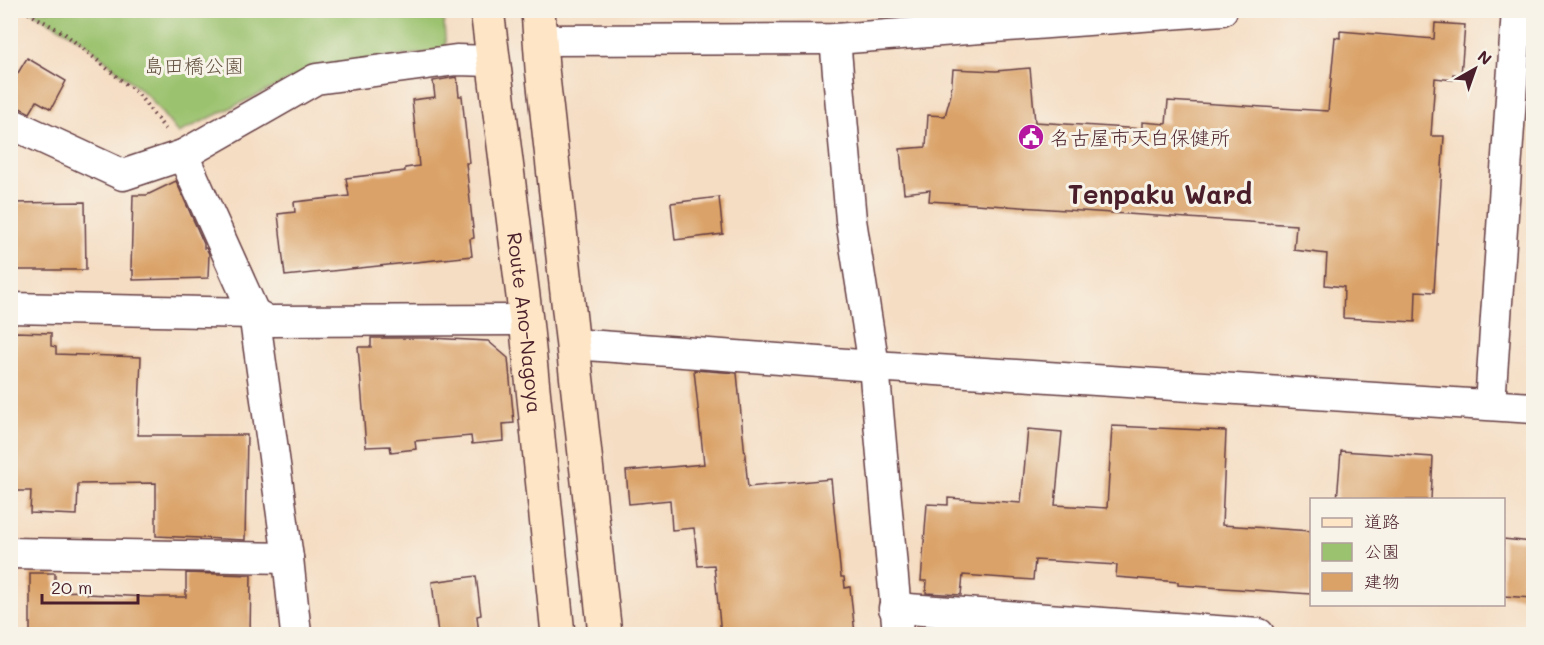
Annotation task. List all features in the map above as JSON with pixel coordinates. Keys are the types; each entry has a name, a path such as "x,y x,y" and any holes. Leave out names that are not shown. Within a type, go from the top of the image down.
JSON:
{"main road":[{"name":"Route Ano-Nagoya","path":"488,10 526,320 558,634"},
{"path":"539,25 605,634"}],"street":[{"path":"539,25 835,39 1222,10"},
{"path":"1490,404 1517,10"},
{"path":"835,39 851,220 874,366 896,621 1259,634"},
{"path":"10,123 123,175 183,154 316,79 456,60 494,61"},
{"path":"183,154 254,313 288,558 296,634"},
{"path":"10,308 254,313 268,321 526,320"},
{"path":"573,344 874,366 1533,408"},
{"path":"10,553 288,558"}],"path":[{"path":"23,10 64,33 138,94 183,154"}],"green space":[{"name":"島田橋公園","path":"31,11 443,11 446,50 314,68 178,133 149,97 83,41"}],"building":[{"path":"1435,23 1465,25 1461,75 1453,74 1453,80 1435,78 1431,136 1444,136 1434,292 1416,291 1415,322 1343,318 1344,287 1325,285 1327,254 1294,250 1296,225 929,201 930,190 904,193 900,149 926,147 928,115 945,116 951,94 953,69 996,71 1030,68 1035,122 1142,129 1142,122 1166,124 1168,101 1328,111 1335,37 1340,38 1340,31 1434,39"},
{"path":"27,58 66,81 51,109 37,101 30,113 10,103 10,86"},
{"path":"457,77 459,96 462,96 469,163 466,163 474,238 470,239 472,256 285,276 278,214 295,212 294,202 349,196 346,178 405,171 405,168 419,166 412,100 435,97 433,81"},
{"path":"176,181 204,248 209,254 208,278 133,280 133,270 131,270 133,195 147,195"},
{"path":"719,197 723,234 675,240 671,203"},
{"path":"85,202 86,270 10,270 10,203"},
{"path":"15,332 51,333 51,346 56,347 56,354 141,357 138,435 247,435 245,540 156,536 156,483 78,484 77,515 30,513 31,491 10,491"},
{"path":"371,338 488,341 508,358 514,423 503,424 504,441 472,444 471,436 415,441 416,449 391,452 390,446 366,447 358,347 371,347"},
{"path":"694,370 737,373 748,487 831,479 841,577 844,577 845,588 850,587 855,634 721,634 714,565 698,566 694,528 672,530 670,500 629,504 626,471 704,464"},
{"path":"1112,426 1226,431 1222,525 1310,531 1310,594 1178,585 1178,582 1116,577 1117,565 1035,560 1033,580 963,575 961,595 926,593 927,581 921,581 927,504 948,505 948,498 1021,503 1028,429 1062,432 1055,505 1107,508"},
{"path":"1341,451 1433,457 1431,498 1337,498"},
{"path":"1505,539 1533,542 1533,598 1505,596"},
{"path":"30,573 55,573 55,592 87,591 87,594 148,597 186,597 186,573 251,575 250,634 30,634"},
{"path":"476,576 481,615 477,616 479,634 438,634 432,582"}],"place":[{"name":"名古屋市天白保健所","path":"1031,137"}],"district":[{"name":"Tenpaku Ward","path":"1160,194"}]}
